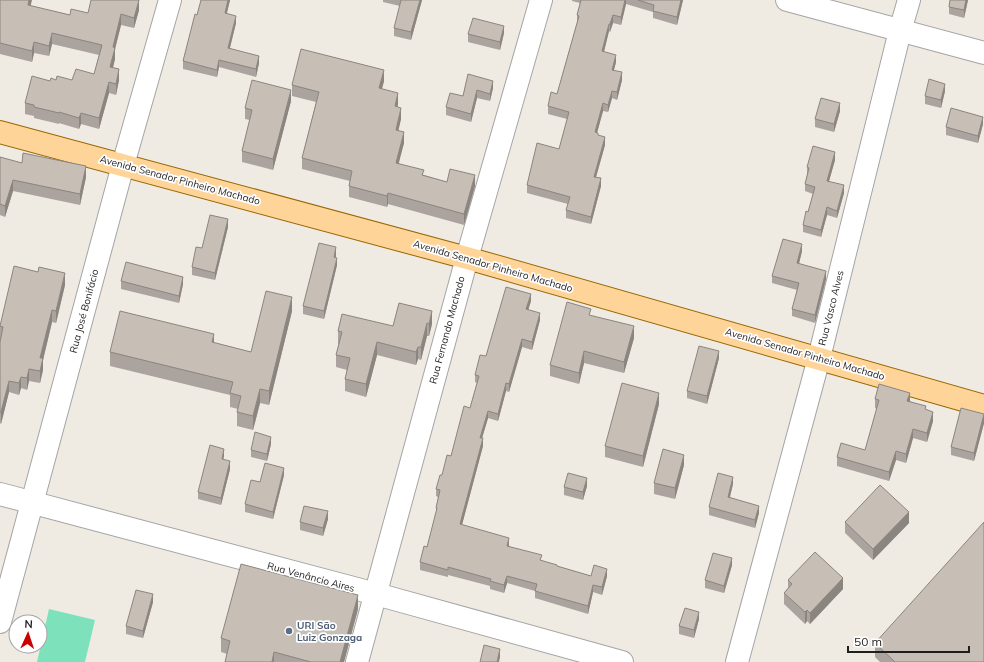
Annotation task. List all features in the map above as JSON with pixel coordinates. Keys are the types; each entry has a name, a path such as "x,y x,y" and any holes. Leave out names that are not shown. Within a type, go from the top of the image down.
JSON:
{"main road":[{"name":"Avenida Senador Pinheiro Machado","path":"0,132 467,258 984,406"}],"street":[{"name":"Rua José Bonifácio","path":"0,622 123,164 170,0"},
{"name":"Rua Fernando Machado","path":"357,662 467,258 541,0"},
{"path":"787,0 984,53"},
{"name":"Rua Vasco Alves","path":"737,662 819,358 908,0"},
{"name":"Rua Venâncio Aires","path":"0,494 376,594 587,658 622,662"}],"green space":[{"path":"49,609 95,620 85,662 37,662 39,654 48,654"}],"building":[{"path":"0,0 29,0 28,5 70,15 71,9 88,13 91,0 139,0 134,18 121,14 110,67 119,69 116,84 109,82 99,118 81,113 79,118 34,107 34,105 25,103 32,76 50,81 51,78 56,80 57,76 72,80 76,69 94,74 102,45 52,33 49,46 34,42 32,51 0,43"},
{"path":"201,0 228,0 225,13 236,16 228,48 259,56 256,69 219,60 217,70 183,61 195,14 197,15"},
{"path":"401,0 420,0 411,32 394,28"},
{"path":"581,0 625,0 621,17 613,15 602,51 616,55 612,70 622,72 617,92 612,91 608,105 603,103 595,132 598,133 598,135 605,137 594,177 601,178 591,217 566,210 570,197 527,185 537,143 559,149 569,112 548,106 551,92 557,94 579,16 577,15"},
{"path":"638,0 681,0 677,17 653,11 654,5"},
{"path":"950,0 966,0 964,10 949,7"},
{"path":"473,18 504,26 500,42 468,34"},
{"path":"301,49 384,70 379,88 398,93 395,106 401,108 396,130 404,132 396,163 424,170 422,175 447,182 450,169 475,175 464,214 388,193 387,196 349,186 352,171 302,158 319,92 292,85"},
{"path":"468,74 493,81 490,94 477,90 471,114 446,107 450,93 463,96"},
{"path":"929,79 945,84 941,100 925,96"},
{"path":"252,80 291,90 273,159 242,151 252,110 245,108"},
{"path":"821,98 840,103 834,124 815,119"},
{"path":"951,108 983,117 978,136 946,127"},
{"path":"813,146 835,152 827,181 844,185 837,211 827,207 821,230 803,225 806,211 808,212 815,187 805,184 809,168 807,167"},
{"path":"23,153 86,166 80,194 13,180 5,206 0,204 0,157 22,163"},
{"path":"210,215 228,219 215,273 192,267 196,247 202,248"},
{"path":"783,239 802,244 797,263 826,271 815,315 792,309 799,283 772,276"},
{"path":"319,243 336,247 334,257 337,258 324,311 303,306"},
{"path":"126,262 183,277 179,296 121,281"},
{"path":"14,266 38,272 39,267 65,273 56,311 52,310 40,358 43,358 40,371 29,369 27,378 21,377 19,383 9,381 0,412 0,342 3,327 0,326"},
{"path":"506,287 531,294 526,309 540,313 532,342 522,339 509,384 506,383 498,414 488,411 480,438 483,438 460,524 509,538 507,546 542,555 540,560 557,566 591,576 594,565 607,569 602,587 593,585 588,606 535,591 537,584 507,576 504,585 490,581 491,579 448,567 448,570 420,562 424,546 427,547 437,508 440,490 436,489 440,475 442,475 447,455 451,456 464,406 470,408 479,376 475,375 480,355 486,356"},
{"path":"266,291 292,297 269,391 260,389 253,416 237,412 241,396 230,393 233,382 110,352 120,311 214,334 212,342 251,352"},
{"path":"567,302 591,309 589,315 634,326 624,362 584,351 579,373 550,365"},
{"path":"399,303 432,311 429,324 427,323 421,347 418,347 416,352 377,342 366,384 345,379 350,358 336,355 342,332 338,331 342,314 393,326"},
{"path":"699,346 719,351 707,396 687,391"},
{"path":"622,383 659,393 643,456 605,446"},
{"path":"879,384 910,393 907,401 926,406 925,409 933,412 927,433 913,429 906,454 896,451 889,472 837,457 841,443 865,450 879,400 875,399"},
{"path":"961,408 984,414 974,453 951,447"},
{"path":"255,432 271,437 267,454 251,450"},
{"path":"210,445 224,449 222,459 230,461 221,498 198,492"},
{"path":"663,449 684,455 675,488 654,483"},
{"path":"265,463 284,468 273,512 245,504 251,480 260,482"},
{"path":"568,473 587,478 583,492 564,487"},
{"path":"718,473 733,477 728,497 759,506 755,520 709,507"},
{"path":"880,485 909,512 873,549 845,522"},
{"path":"304,506 328,511 323,528 300,522"},
{"path":"984,522 984,662 895,662 875,643"},
{"path":"815,552 843,578 810,613 807,610 805,612 784,593 792,584 788,580"},
{"path":"713,553 732,558 724,586 705,580"},
{"name":"URI São Luiz Gonzaga","path":"241,564 358,595 340,662 311,662 274,652 272,662 225,662 230,641 221,638"},
{"path":"136,590 153,594 143,631 126,626"},
{"path":"685,608 699,612 694,630 679,626"},
{"path":"484,645 500,649 497,662 480,662"}],"place":[{"name":"URI São Luiz Gonzaga","path":"289,631"}]}
